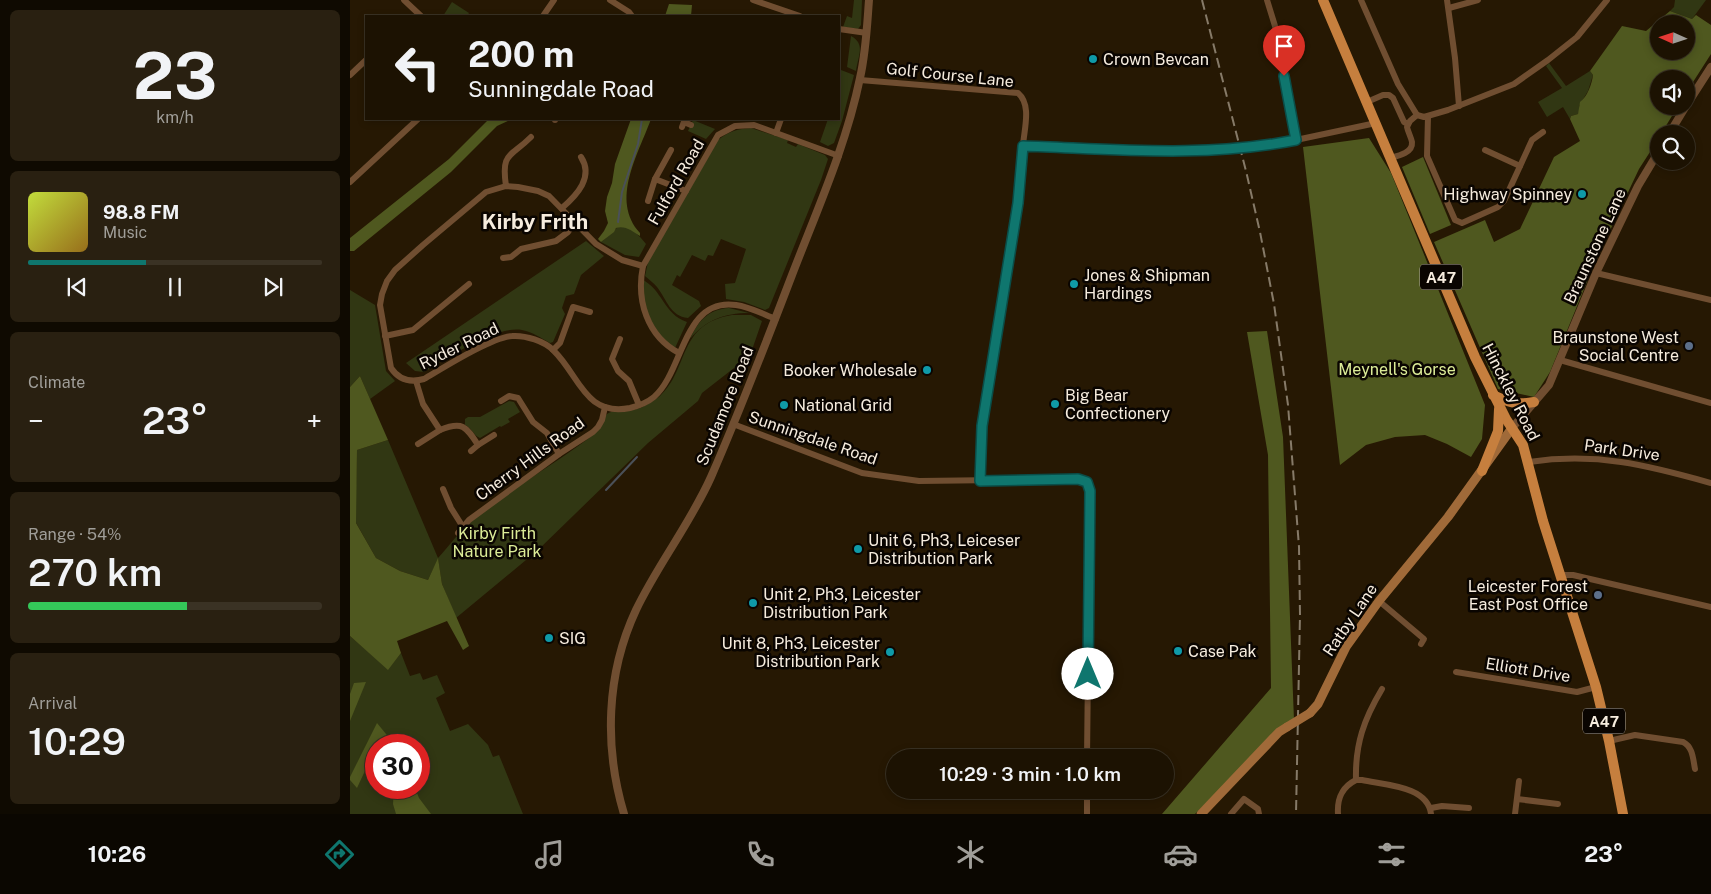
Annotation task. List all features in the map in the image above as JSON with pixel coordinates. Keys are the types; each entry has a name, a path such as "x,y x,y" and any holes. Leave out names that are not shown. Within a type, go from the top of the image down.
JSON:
{"main road":[{"name":"Hinckley Road","path":"1323,0 1475,357 1493,395 1523,445 1543,521 1596,687 1623,814"},
{"path":"1493,395 1514,404 1520,405 1534,402"},
{"path":"1482,471 1498,432 1499,406"},
{"name":"Ratby Lane","path":"1201,814 1279,732 1310,713 1318,704 1346,648 1379,601 1448,517 1512,428"}],"street":[{"path":"404,0 421,15"},
{"path":"544,15 554,0"},
{"path":"610,0 631,15"},
{"path":"753,0 797,15"},
{"name":"Scudamore Road","path":"624,814 617,790 611,755 611,707 619,655 636,610 689,522 711,478 776,319 839,156 860,80 867,33 869,0"},
{"path":"1267,0 1275,26 1296,140"},
{"path":"1361,0 1398,84 1421,117 1459,106 1514,84 1577,37 1607,0"},
{"path":"1447,0 1459,106"},
{"path":"1448,8 1478,0"},
{"path":"840,29 867,33"},
{"path":"350,76 365,61"},
{"path":"1695,92 1711,67"},
{"name":"Golf Course Lane","path":"860,80 1018,93 1023,98 1026,108 1023,146"},
{"path":"1367,102 1383,95 1389,95 1393,98 1404,122 1408,124"},
{"path":"1390,158 1405,153 1410,149 1412,142 1407,130 1408,124 1418,115"},
{"path":"1428,116 1427,156 1457,223 1462,223 1498,207 1504,201 1532,140 1543,132"},
{"path":"350,182 417,120"},
{"path":"776,132 781,120"},
{"path":"683,122 691,125"},
{"path":"980,481 982,426 1018,203 1023,146 1180,152 1216,151 1257,147 1376,123"},
{"name":"Fulford Road","path":"679,353 668,347 659,338 645,315 641,291 644,266 718,135 735,126 754,124 839,156"},
{"path":"506,186 505,160 531,137"},
{"path":"648,201 655,179 671,150"},
{"path":"1485,150 1520,166"},
{"path":"562,208 584,182 587,172 586,164 581,157"},
{"name":"Braunstone Lane","path":"1512,428 1549,385 1596,273 1638,186 1650,166"},
{"path":"655,179 686,192"},
{"name":"Ryder Road","path":"605,407 589,398 553,350 534,339 512,336 493,341 424,379 416,381 403,379 391,368 380,305 382,294 386,281 394,270 477,198 486,192 506,186 523,188 549,196 596,244 622,260 644,266"},
{"path":"504,258 512,260 521,249 556,241 568,232 576,222"},
{"path":"1596,273 1710,298"},
{"path":"385,336 413,330 469,284"},
{"path":"605,407 623,409 639,405 653,398 660,390 696,321 710,309 720,305 735,305 776,319"},
{"path":"553,350 560,343 572,307 590,312"},
{"path":"620,339 612,359 618,371 629,381 639,405"},
{"path":"1560,360 1711,404"},
{"path":"416,381 423,404 440,430"},
{"path":"502,401 509,396 518,398 533,422 547,434 559,454"},
{"name":"Cherry Hills Road","path":"458,533 469,520 598,427 605,407"},
{"name":"Sunningdale Road","path":"732,424 862,473 919,480 1083,480 1089,486 1087,749"},
{"path":"418,444 452,425 466,429 478,445"},
{"path":"471,451 494,435"},
{"name":"Park Drive","path":"1529,462 1564,458 1609,460 1654,467 1711,483"},
{"path":"443,490 451,508 463,527"},
{"path":"1560,575 1573,575 1711,607"},
{"path":"1379,601 1424,639 1421,644"},
{"name":"Elliott Drive","path":"1456,672 1577,692 1596,687"},
{"path":"1356,780 1357,749 1360,735 1372,705 1382,689"},
{"path":"1609,741 1635,735 1683,742 1689,745 1691,749 1695,770"},
{"path":"1338,814 1338,799 1343,789 1356,780 1412,790 1428,801 1431,811 1442,806 1469,808"},
{"path":"1515,814 1519,781"},
{"path":"1087,799 1087,814"},
{"path":"1231,814 1244,799 1258,809 1259,814"},
{"path":"1517,799 1558,804"}],"green space":[{"path":"854,0 862,0 861,25 858,29 843,27 847,16 852,18"},
{"path":"1675,0 1706,0 1695,15 1681,15 1670,11 1674,7"},
{"path":"452,2 469,13 468,15 444,15"},
{"path":"669,4 692,5 691,15 665,15"},
{"name":"Highway Spinney","path":"1670,11 1681,15 1665,15"},
{"name":"Highway Spinney","path":"1696,15 1711,25 1711,54 1695,79 1695,70 1650,70 1650,115 1673,115 1666,125 1650,125 1650,152 1639,169 1596,260 1550,372 1534,397 1498,389 1434,242 1485,220 1494,242 1520,229 1554,157 1580,141 1570,119 1571,116 1578,114 1580,102 1589,90 1593,75 1590,71 1622,26 1646,31 1650,28 1650,60 1695,60"},
{"path":"851,36 856,39 860,47 856,71 847,67"},
{"path":"1549,63 1566,86 1590,71 1593,75 1588,91 1579,106 1578,114 1571,116 1570,119 1563,107 1547,117 1538,102 1562,88 1546,66"},
{"path":"841,70 854,75 834,143 828,146 820,142 828,120 840,120"},
{"path":"488,120 510,120 497,126 451,172 354,251 350,251 350,238 449,159"},
{"path":"631,120 651,120 629,177 627,192 627,206 631,220 640,236 628,229 619,227 601,242 598,239 608,223 605,211 615,164"},
{"path":"693,120 715,129 706,139 688,131"},
{"path":"751,128 788,140 787,143 796,147 798,144 825,155 828,159 821,180 769,308 765,310 744,302 726,299 725,284 735,283 746,249 721,239 713,256 708,255 705,261 692,255 680,277 677,275 672,285 699,301 701,306 688,318 682,317 673,311 657,287 645,276 648,262 718,140 734,131"},
{"name":"Meynell's Gorse","path":"1369,138 1391,173 1485,405 1482,439 1471,457 1425,435 1395,437 1366,445 1340,465 1303,147"},
{"path":"1423,157 1451,225 1430,234 1402,167"},
{"path":"620,226 631,230 646,244 639,257 625,255 601,242"},
{"path":"586,241 604,256 581,275 574,294 566,296 562,308 565,314 553,342 550,343 526,331 511,330 472,344 424,372 415,371 406,363"},
{"path":"641,279 654,289 673,313 687,322 675,348 668,347 645,315"},
{"path":"350,290 375,305 386,371 395,381 370,399 360,376 350,387"},
{"path":"729,308 749,313 731,314 709,322 690,339 705,317 716,311"},
{"name":"Kirby Firth Nature Park","path":"732,315 751,315 762,321 744,373 734,368 702,393 698,401 648,443 538,550 456,618 442,584 438,559 428,580 400,571 376,558 355,521 357,450 388,440 438,558 462,530 485,510 589,438 607,414 637,409 660,396 676,373 693,337 714,320"},
{"path":"1267,331 1283,437 1294,720 1195,814 1162,814 1271,688 1268,455 1247,332"},
{"path":"360,376 388,440 357,450 356,523 376,558 400,571 428,580 438,558 442,584 469,646 463,650 447,621 397,641 401,653 388,670 350,636 350,387"},
{"path":"509,401 514,402 520,412 508,419 510,422 501,427 480,438 465,425 465,419 468,417 480,417"},
{"path":"350,636 388,669 401,653 410,676 420,673 423,680 437,675 445,693 436,698 450,731 468,724 488,745 493,757 499,755 523,814 350,814"},
{"path":"366,682 350,721 350,694 354,683"},
{"path":"377,723 386,734 372,734"},
{"path":"365,747 365,771 357,788 350,780"},
{"path":"393,799 420,799 431,814 396,814"}],"waterway":[{"path":"618,222 622,192 638,144 642,120"},
{"path":"606,490 637,457"}],"railway":[{"path":"1202,0 1260,232 1274,304 1288,405 1299,547 1300,615 1296,814"}],"place":[{"name":"Crown Bevcan","path":"1093,59"},
{"name":"Highway Spinney","path":"1582,194"},
{"name":"Jones & Shipman Hardings","path":"1074,284"},
{"name":"Braunstone West Social Centre","path":"1689,346"},
{"name":"Booker Wholesale","path":"927,370"},
{"name":"Big Bear Confectionery","path":"1055,404"},
{"name":"National Grid","path":"784,405"},
{"name":"Unit 6, Ph3, Leiceser Distribution Park","path":"858,549"},
{"name":"Leicester Forest East Post Office","path":"1598,595"},
{"name":"Unit 2, Ph3, Leicester Distribution Park","path":"753,603"},
{"name":"SIG","path":"549,638"},
{"name":"Case Pak","path":"1178,651"},
{"name":"Unit 8, Ph3, Leicester Distribution Park","path":"890,652"}],"district":[{"name":"Kirby Frith","path":"535,221"}],"route":[{"path":"1088,674 1090,491 1087,482 1078,479 980,481 982,426 1018,203 1023,146 1180,152 1257,147 1296,140 1284,76"}]}
